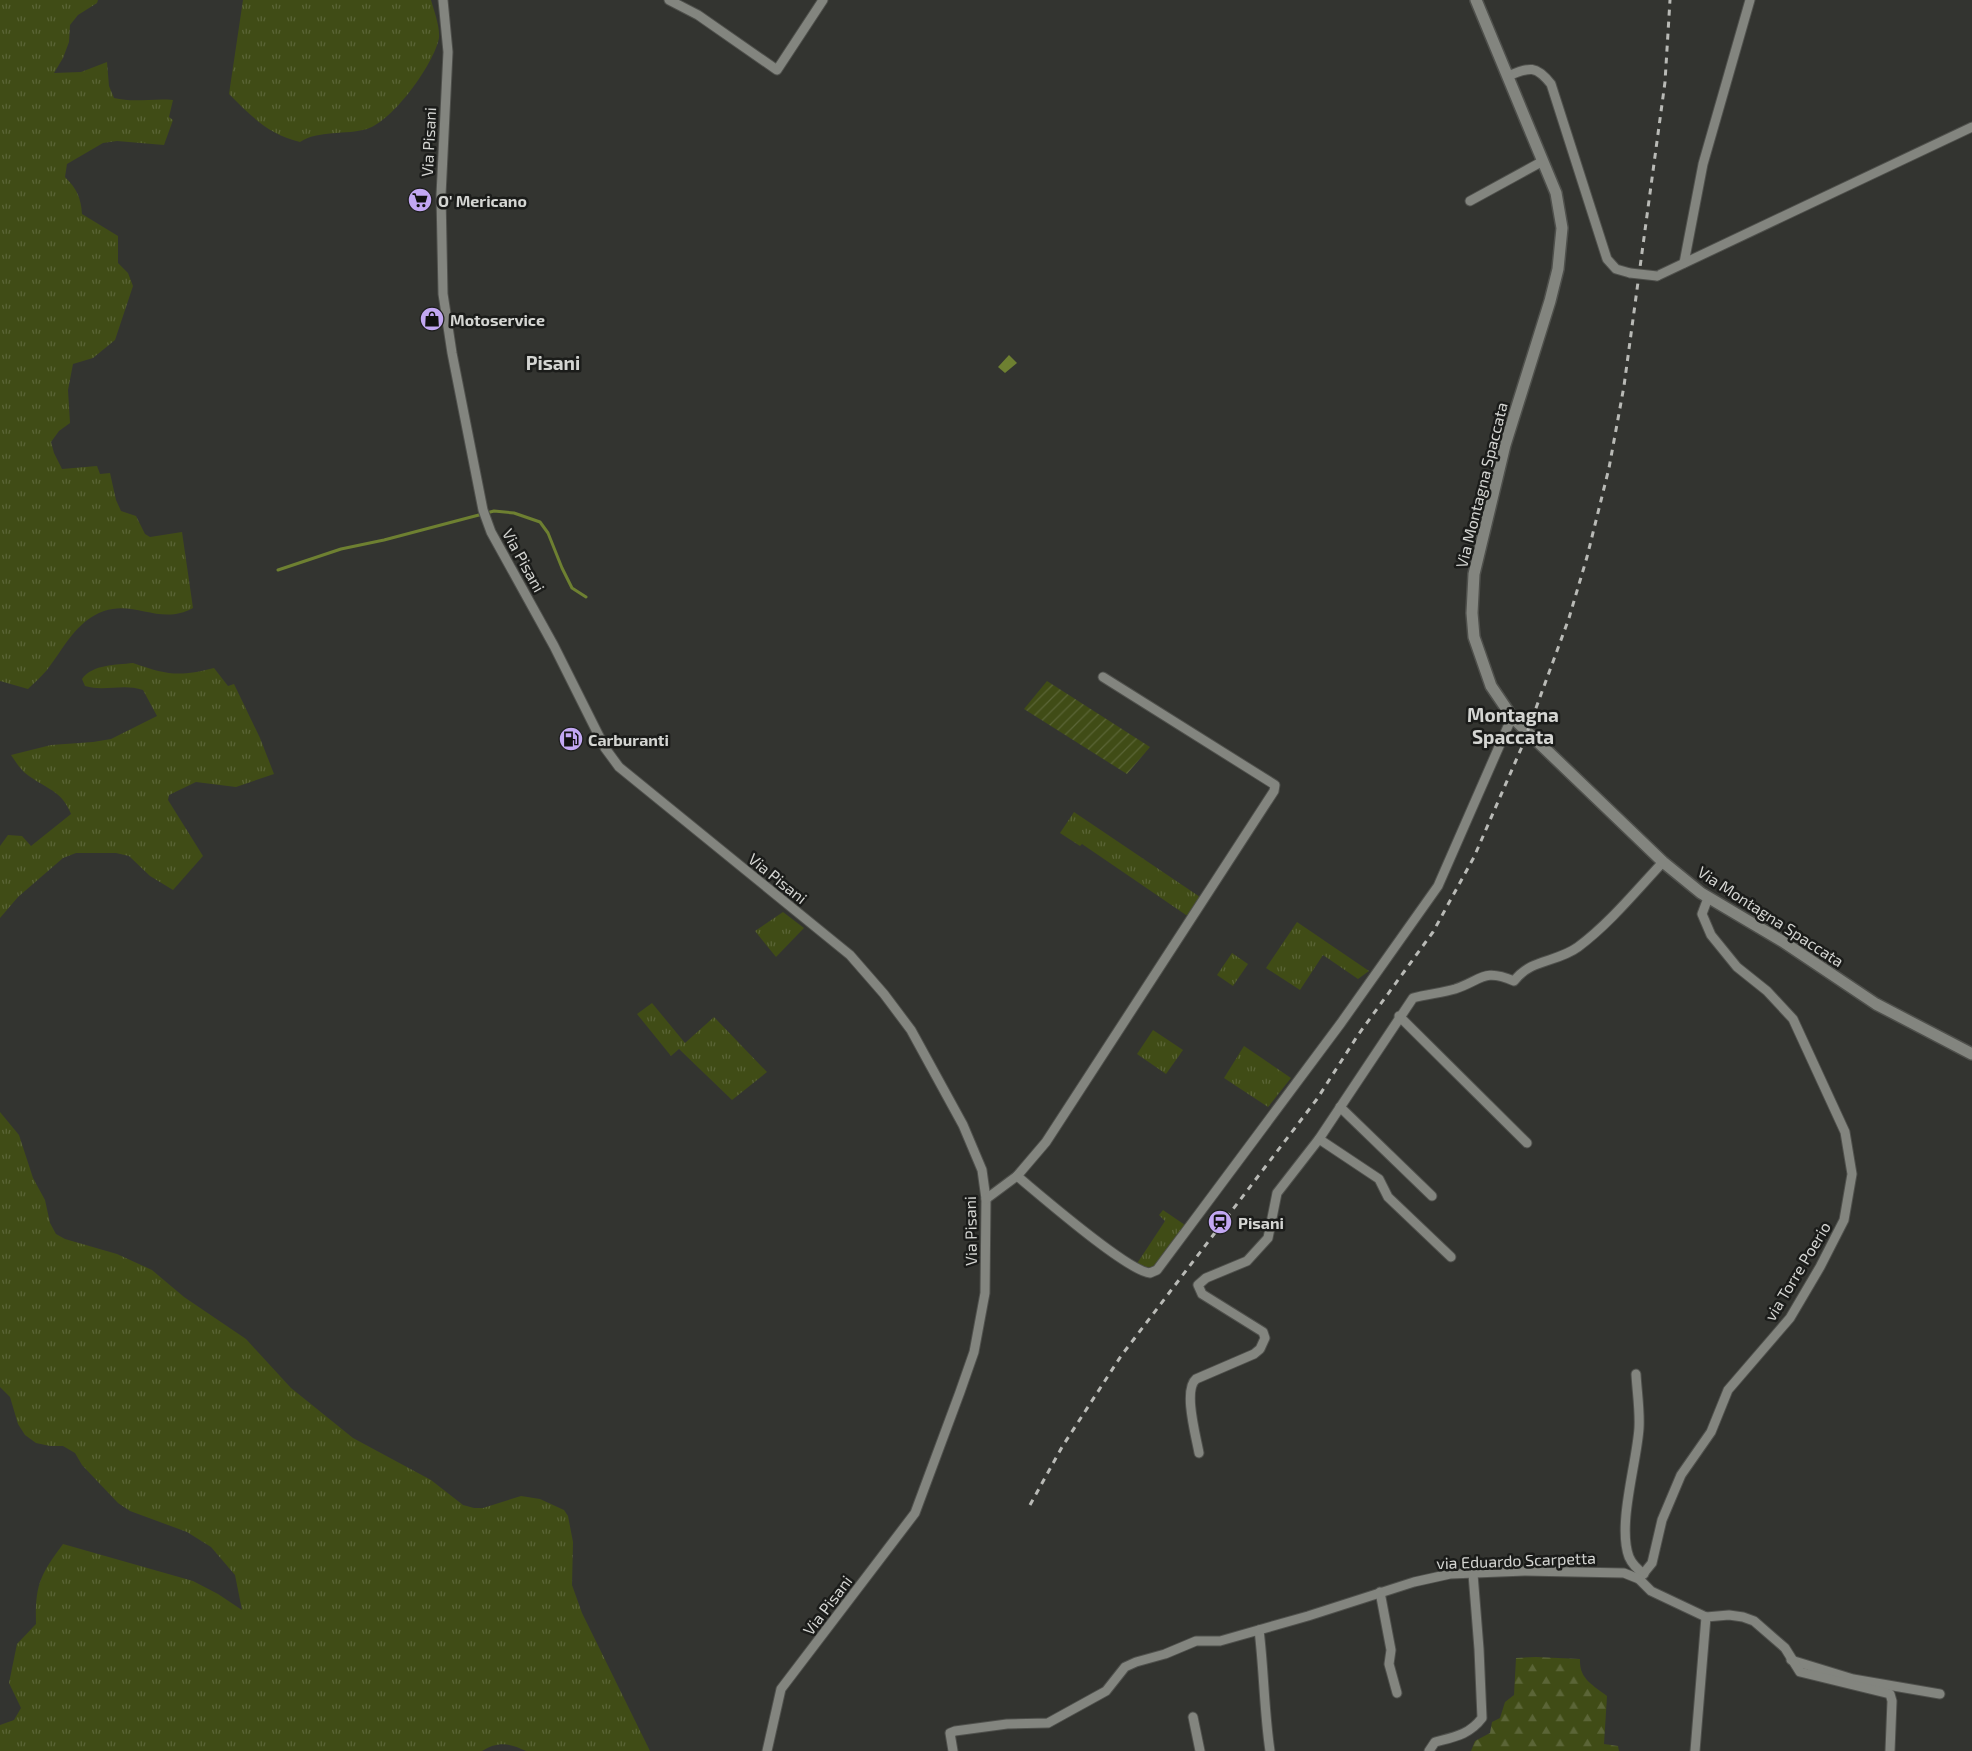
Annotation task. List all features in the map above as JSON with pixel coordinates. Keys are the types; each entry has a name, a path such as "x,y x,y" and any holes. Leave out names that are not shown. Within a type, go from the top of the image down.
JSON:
{"main road":[{"name":"Via Montagna Spaccata","path":"1476,0 1544,161 1560,208 1562,244 1558,269 1505,445 1474,574 1472,613 1476,644 1491,686 1512,716 1663,862 1708,898 1782,942 1876,1004 1972,1054"}],"street":[{"name":"Via Pisani","path":"442,0 448,52 441,195 444,294 452,353 487,522 605,748 619,768 850,955 884,994 911,1030 963,1125 982,1170 986,1199 985,1293 974,1352 915,1513 781,1689 767,1751"},
{"path":"669,0 698,15 777,70 823,0"},
{"path":"1684,263 1703,164 1750,0"},
{"path":"1508,76 1523,70 1535,69 1541,72 1551,84 1607,259 1616,268 1630,273 1657,276 1972,127"},
{"path":"1470,201 1544,161"},
{"path":"986,1199 1018,1176 1057,1125 1274,792 1275,785 1103,677"},
{"path":"1018,1176 1096,1240 1138,1269 1150,1274 1157,1270 1341,1023 1438,886 1512,716"},
{"path":"1199,1453 1190,1397 1191,1385 1196,1379 1254,1354 1265,1338 1263,1332 1202,1294 1198,1285 1206,1278 1247,1261 1268,1238 1277,1193 1319,1139 1399,1016 1413,998 1454,989 1483,976 1494,974 1514,980 1536,963 1568,953 1584,942 1663,862"},
{"name":"via Torre Poerio","path":"1641,1576 1655,1555 1662,1520 1681,1475 1712,1432 1728,1390 1790,1318 1820,1267 1844,1220 1852,1174 1845,1132 1793,1019 1767,991 1737,967 1711,935 1702,914 1708,898"},
{"path":"1399,1016 1526,1143"},
{"path":"1340,1107 1432,1196"},
{"path":"1319,1139 1379,1179 1388,1197 1451,1257"},
{"path":"1636,1374 1639,1427 1629,1494 1626,1543 1629,1556 1641,1576"},
{"name":"via Eduardo Scarpetta","path":"953,1751 950,1733 1006,1724 1048,1723 1106,1691 1124,1667 1196,1641 1220,1641 1437,1576 1589,1572 1624,1573 1641,1576 1651,1591 1706,1617 1729,1615 1754,1621 1785,1648 1800,1672 1890,1694 1892,1701 1890,1751"},
{"path":"1428,1751 1435,1742 1461,1736 1474,1728 1482,1718 1473,1574"},
{"path":"1380,1592 1391,1650 1389,1664 1397,1693"},
{"path":"1695,1751 1706,1617"},
{"path":"1259,1630 1263,1661 1264,1711 1270,1751"},
{"path":"1791,1660 1845,1677 1940,1694"},
{"path":"1193,1718 1200,1751"}],"green space":[{"path":"0,0 98,0 97,3 78,15 70,25 69,42 63,58 54,73 81,72 107,62 109,86 114,98 173,100 169,117 173,120 164,145 117,141 103,143 67,164 65,177 78,194 82,214 118,236 118,263 128,273 133,286 115,340 93,358 73,364 68,390 70,423 59,431 51,442 62,469 97,466 100,474 110,473 116,500 121,511 136,516 145,534 150,537 182,532 193,608 170,615 126,608 104,611 78,628 47,670 28,689 0,681"},
{"path":"243,0 431,0 438,24 439,38 429,62 411,90 389,115 377,124 359,131 324,134 307,138 300,142 289,139 261,124 229,94"},
{"path":"133,663 155,670 182,674 214,668 228,686 234,684 260,738 274,774 236,787 196,782 169,795 168,800 203,856 173,890 150,876 129,856 116,853 76,853 63,858 18,897 0,918 0,846 8,835 22,836 31,846 71,814 60,797 25,773 11,755 51,745 111,739 157,716 143,690 128,687 92,688 85,686 82,679 92,670 98,668"},
{"path":"1047,681 1150,747 1127,774 1024,709"},
{"path":"1074,812 1200,897 1189,915 1186,915 1082,844 1080,846 1060,833"},
{"path":"783,912 804,928 776,957 755,931"},
{"path":"1297,922 1369,971 1358,979 1323,955 1300,990 1266,968"},
{"path":"1232,953 1248,964 1233,986 1217,975"},
{"path":"652,1003 685,1043 714,1017 767,1072 732,1100 679,1049 671,1056 637,1014"},
{"path":"1153,1030 1183,1050 1166,1074 1137,1054"},
{"path":"1244,1046 1291,1078 1268,1107 1224,1078"},
{"path":"0,1112 19,1135 33,1178 45,1200 50,1223 56,1234 65,1239 117,1254 152,1270 184,1297 246,1339 291,1388 353,1438 431,1480 463,1505 483,1508 521,1496 540,1499 564,1510 568,1516 573,1542 572,1585 582,1613 650,1751 526,1751 515,1746 499,1744 482,1751 0,1751 0,1725 14,1720 21,1708 9,1683 17,1644 36,1624 40,1581 63,1544 193,1581 218,1594 242,1610 235,1575 211,1547 187,1532 130,1511 118,1503 82,1465 75,1453 63,1446 36,1443 25,1435 18,1424 10,1397 0,1387"},
{"path":"1163,1210 1185,1225 1155,1269 1151,1271 1136,1265 1165,1221 1159,1215"},
{"path":"1516,1658 1580,1659 1580,1666 1584,1677 1607,1696 1604,1744 1618,1746 1619,1751 1471,1751 1475,1741 1490,1733 1492,1722 1500,1718 1505,1702 1514,1695"}],"shaded area":[{"path":"1009,355 1017,363 1005,373 998,367"}],"waterway":[{"path":"278,570 341,549 384,540 494,511 514,513 540,522 548,533 572,588 586,597"}],"railway":[{"path":"1030,1505 1062,1447 1121,1356 1317,1099 1358,1035 1433,932 1474,857 1521,749 1569,618 1587,557 1609,468 1624,386 1665,82 1670,0"}],"place":[{"name":"O' Mericano","path":"420,200"},
{"name":"Motoservice","path":"432,319"},
{"name":"Carburanti","path":"571,739"},
{"name":"Pisani","path":"1220,1222"}],"district":[{"name":"Pisani","path":"553,362"},
{"name":"Montagna Spaccata","path":"1513,725"}]}
